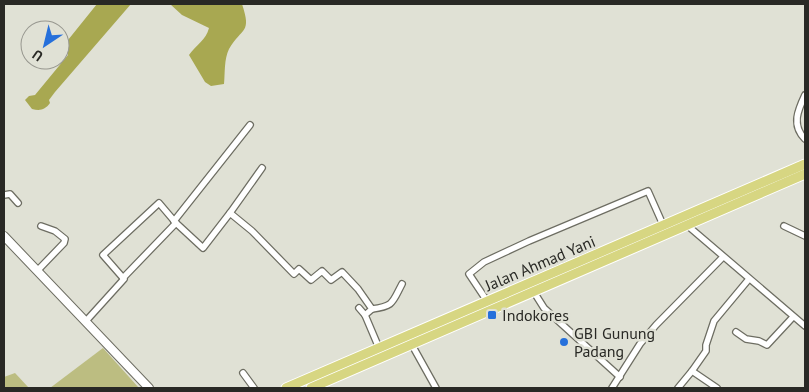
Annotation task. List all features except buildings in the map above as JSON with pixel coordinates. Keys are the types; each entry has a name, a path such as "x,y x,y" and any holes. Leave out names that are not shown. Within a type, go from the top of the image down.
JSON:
{"main road":[{"name":"Jalan Ahmad Yani","path":"311,388 472,308 487,307 534,292 805,164"},
{"name":"Jalan Ahmad Yani","path":"286,388 379,348 477,317 487,307 529,284 665,231 688,226 805,174"}],"street":[{"path":"805,95 799,109 797,124 798,130 805,139"},
{"path":"86,321 124,281 123,278 175,222 250,125"},
{"path":"123,278 104,257 105,253 158,203 203,248 262,168"},
{"path":"487,307 470,274 484,262 555,230 648,191 665,231"},
{"path":"4,196 10,194 18,203"},
{"path":"230,213 252,231 294,274 299,269 311,280 322,271 331,280 342,272 358,289 372,309"},
{"path":"38,270 65,239 55,231 41,226"},
{"path":"688,226 803,325 805,317"},
{"path":"784,226 805,236"},
{"path":"4,236 149,388"},
{"path":"612,388 640,344 656,325 723,257"},
{"path":"678,388 706,350 706,345 717,317 749,279"},
{"path":"365,315 372,309 388,306 392,303 402,284"},
{"path":"529,284 544,308 620,377"},
{"path":"359,308 365,315 379,348"},
{"path":"736,332 746,339 759,341 767,345 793,316"},
{"path":"409,340 436,388"},
{"path":"692,371 717,388"},
{"path":"243,374 254,388"}],"green space":[{"path":"103,348 139,388 50,388"},
{"path":"15,373 29,388 4,388 4,377"}],"shaded area":[{"path":"97,4 131,4 55,92 49,100 50,103 42,109 32,109 25,100 29,96 35,95 56,70 70,70 70,38"},
{"path":"170,4 242,4 246,26 227,53 224,84 211,86 205,82 189,55 203,39 209,28 182,15"}],"place":[{"name":"Indokores","path":"492,315"},
{"name":"GBI Gunung Padang","path":"564,342"}]}
